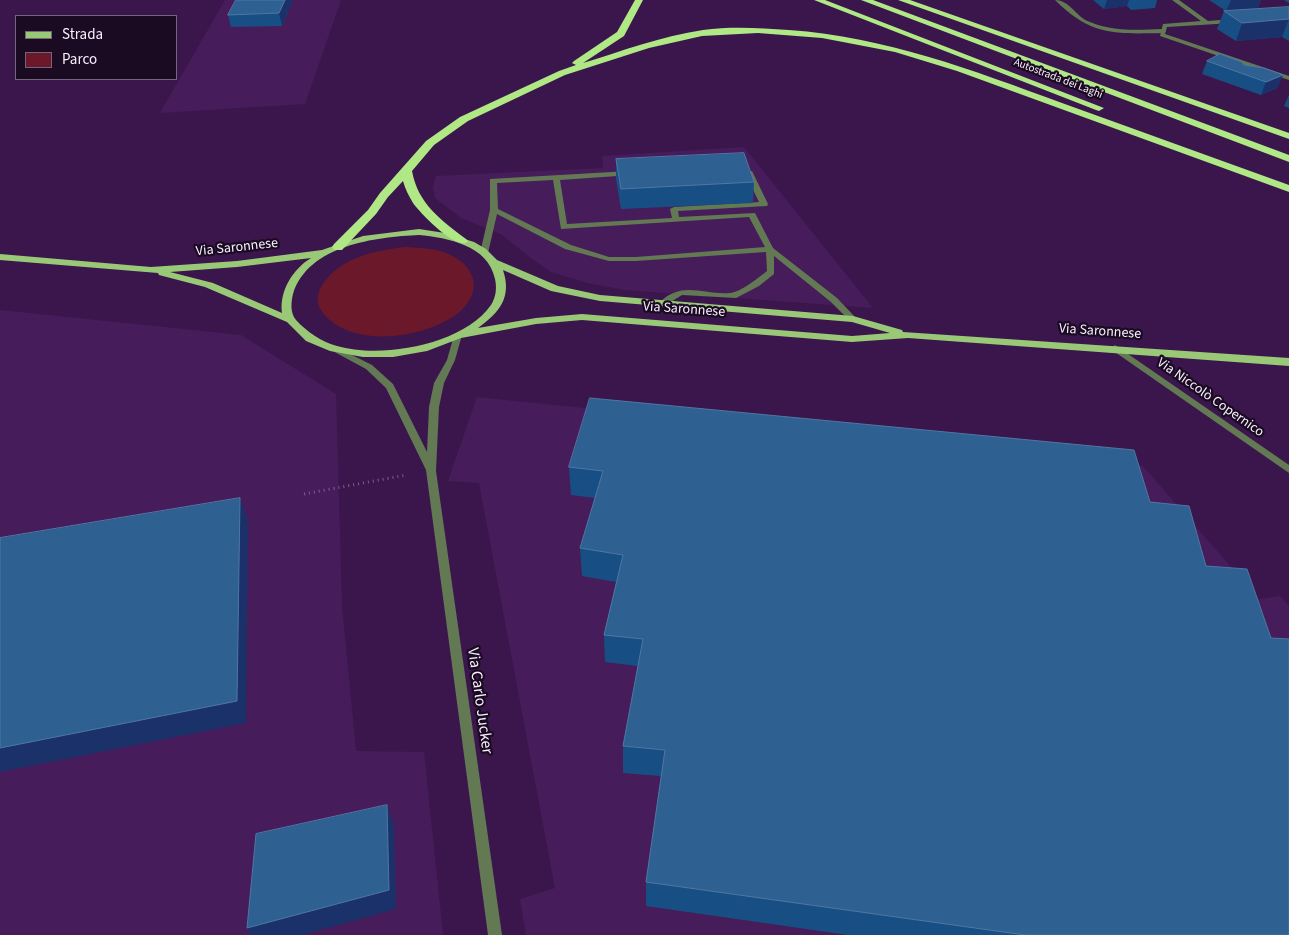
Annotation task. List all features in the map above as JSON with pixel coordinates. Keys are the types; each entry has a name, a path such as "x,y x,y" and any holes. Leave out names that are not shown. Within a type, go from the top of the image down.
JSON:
{"highway":[{"path":"562,73 621,34 639,0"},
{"name":"Autostrada dei Laghi","path":"818,0 1289,182"},
{"name":"Autostrada dei Laghi","path":"865,0 1289,159"},
{"path":"902,0 1289,136"},
{"path":"338,247 372,212 384,195 430,143 464,119 562,73 646,46 702,33 758,30 822,35 898,50 960,68 1289,189"},
{"path":"407,171 411,193 419,205 462,241"}],"main road":[{"path":"402,233 434,234 462,241 484,253 496,263 501,279 500,296 494,309 472,327 458,335 429,347 396,354 363,354 333,349 306,337 290,320 286,302 291,284 305,267 326,252 368,237 402,233"},
{"name":"Via Saronnese","path":"0,257 151,270 237,264 326,252"},
{"name":"Via Saronnese","path":"496,263 555,289 600,298 853,319 908,335"},
{"name":"Via Saronnese","path":"151,270 209,285 290,320"},
{"name":"Via Saronnese","path":"458,335 536,322 582,317 852,339 908,335 1115,348 1289,362"}],"street":[{"path":"1058,0 1086,23 1117,32 1162,33 1289,78"},
{"path":"1175,0 1206,22"},
{"path":"1162,33 1165,25 1243,20"},
{"path":"676,220 674,209 764,204 745,165"},
{"path":"484,253 494,210 493,182 635,172"},
{"path":"556,178 564,227 752,215 770,249 834,300 853,319"},
{"path":"494,210 568,248 609,259 636,259 770,249"},
{"path":"663,303 680,292 733,296 756,284 771,272 770,249"},
{"name":"Via Carlo Jucker","path":"458,335 450,360 438,383 434,407 431,471 495,935"},
{"name":"Via Niccolò Copernico","path":"1115,348 1289,470"},
{"name":"Via Carlo Jucker","path":"333,349 368,367 390,386 431,471"}],"path":[{"path":"304,494 431,471"}],"shaded area":[{"path":"225,0 341,0 305,104 160,113"},
{"path":"744,147 873,308 625,290 587,283 551,272 501,234 461,218 435,198 433,187 436,176 603,168 602,156"},
{"path":"0,310 241,335 336,394 342,606 356,751 424,752 443,935 0,935"},
{"path":"477,397 1143,466 1259,599 1280,596 1289,606 1289,935 526,935 520,899 555,888 479,483 448,481"}],"green space":[{"path":"405,247 441,251 456,258 465,265 473,280 474,289 466,306 443,323 425,330 386,336 367,335 349,331 333,323 321,310 318,303 319,291 327,278 336,270 346,263 369,254"}],"building":[{"path":"236,0 285,0 279,13 228,15"},
{"path":"1289,7 1289,19 1242,23 1224,11"},
{"path":"1220,54 1242,62 1244,65 1264,68 1283,75 1266,82 1207,61"},
{"path":"744,153 754,182 621,189 616,159"},
{"path":"590,398 1134,450 1150,502 1189,506 1206,566 1247,569 1271,638 1289,639 1289,935 1025,935 646,882 665,750 623,746 643,639 604,635 623,555 580,548 603,471 569,467"},
{"path":"240,498 237,701 0,748 0,538"},
{"path":"387,805 389,890 247,928 256,834"}]}
